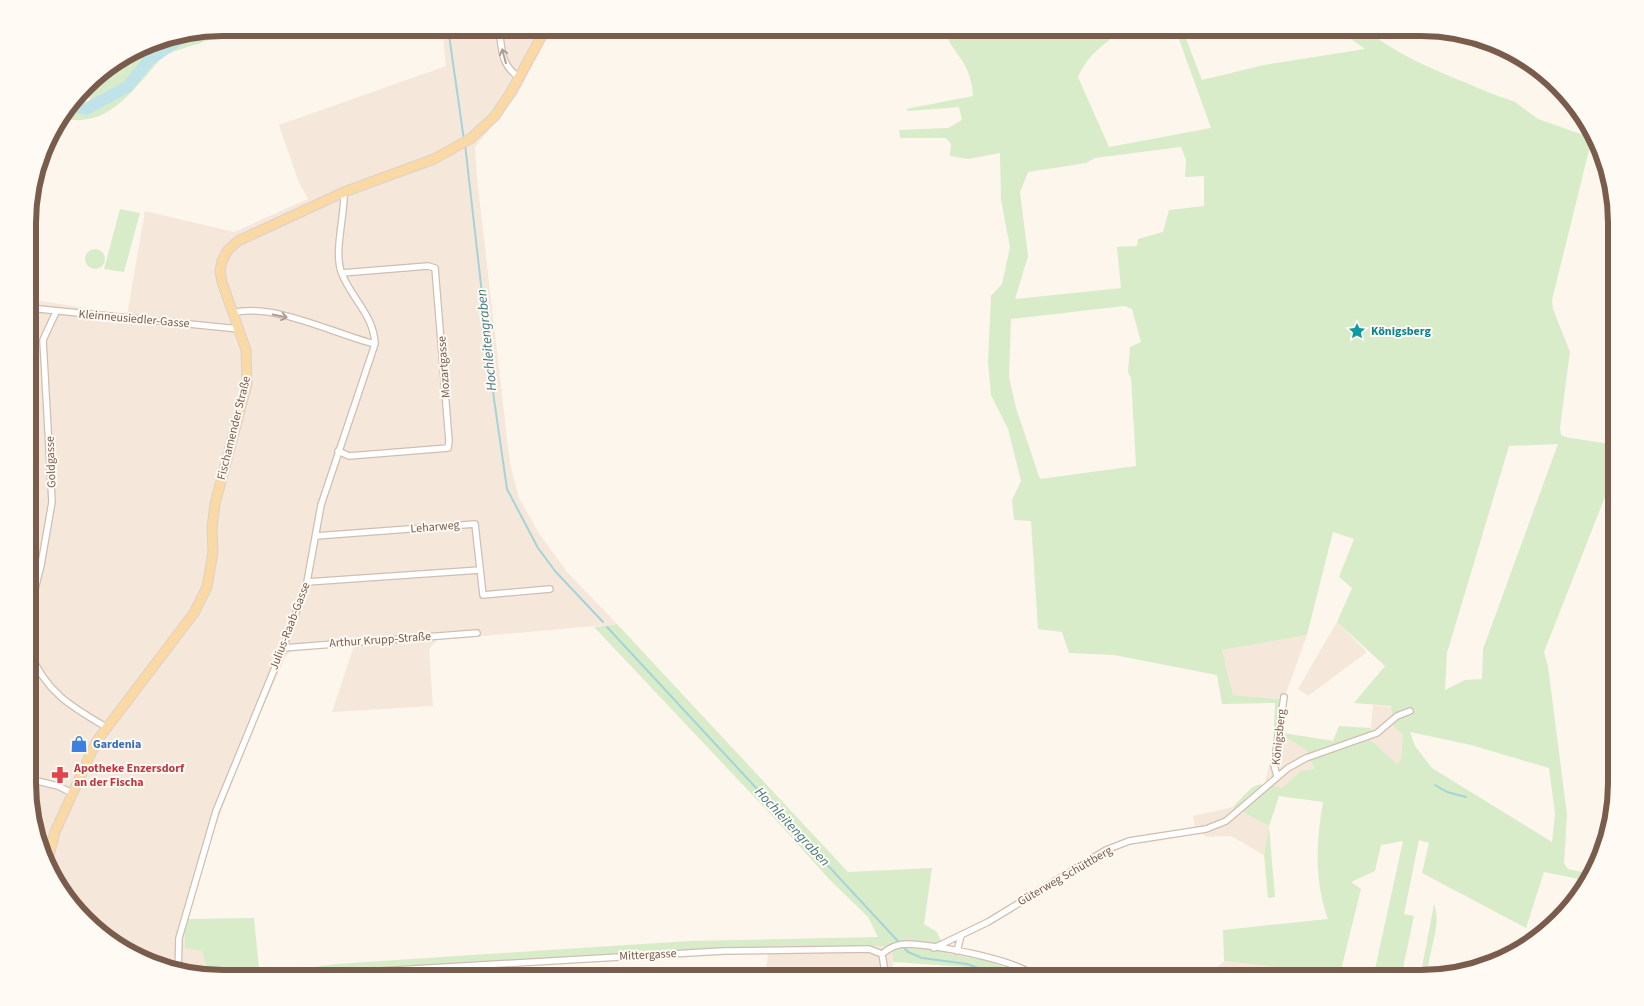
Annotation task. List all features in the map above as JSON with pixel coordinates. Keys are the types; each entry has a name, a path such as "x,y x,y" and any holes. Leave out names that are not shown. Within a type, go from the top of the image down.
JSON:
{"main road":[{"name":"Fischamender Straße","path":"50,853 55,832 96,742 194,613 207,587 213,552 212,528 215,504 248,384 246,350 232,313 220,271 228,250 251,234 344,192 434,160 464,144 495,116 520,78 542,36"}],"street":[{"path":"499,36 503,58 509,71 520,78"},
{"path":"232,313 252,310 302,320 375,344 374,332 370,321 342,274 339,257 344,192"},
{"name":"Mozartgasse","path":"338,451 348,456 432,450 448,448 449,441 435,268 428,266 342,274"},
{"name":"Kleinneusiedler-Gasse","path":"36,309 239,329"},
{"name":"Goldgasse","path":"36,587 42,565 52,502 52,463 43,340 56,312"},
{"name":"Julius-Raab-Gasse","path":"178,964 179,938 216,811 283,648 307,582 321,506 375,344"},
{"name":"Leharweg","path":"316,536 475,524 483,595 550,589"},
{"path":"307,582 480,570"},
{"name":"Arthur Krupp-Straße","path":"283,648 477,633"},
{"path":"36,666 41,676 53,691 71,706 106,727"},
{"name":"Königsberg","path":"1277,776 1274,765 1284,697"},
{"name":"Güterweg Schüttberg","path":"934,948 961,936 1106,850 1129,841 1206,829 1226,821 1277,776 1306,758 1377,733 1397,716 1410,711"},
{"path":"36,781 58,786 72,793"},
{"path":"957,951 961,936"},
{"path":"885,970 882,954 898,945 906,944 980,955 1018,970"},
{"name":"Mittergasse","path":"396,970 723,951 822,948 869,949 882,954"}],"shaded area":[{"path":"443,36 548,36 517,95 475,147 510,464 519,498 538,532 567,572 617,624 437,640 429,649 433,706 332,712 354,646 292,650 285,657 240,760 212,836 185,930 202,951 207,969 163,960 130,945 109,931 75,897 61,876 50,854 40,819 36,783 36,300 127,315 145,211 234,232 308,199 298,180 279,125 446,66"},
{"path":"121,67 119,72 109,75"},
{"path":"1337,622 1367,652 1308,696 1298,689"},
{"path":"1307,635 1287,691 1280,699 1233,695 1222,650"},
{"path":"1373,705 1391,707 1393,726 1403,735 1401,759 1397,764 1370,739"},
{"path":"1277,732 1306,749 1315,769 1302,770 1282,789 1265,783"},
{"path":"1233,807 1269,826 1264,855 1231,836 1206,837 1195,827 1193,816"},
{"path":"769,946 885,946 893,951 893,970 766,970"},
{"path":"1224,961 1312,970 1214,970"}],"green space":[{"path":"947,36 1115,36 1093,55 1078,77 1109,147 1211,128 1178,36 1185,36 1202,80 1264,65 1365,49 1347,36 1375,36 1393,49 1424,65 1515,102 1538,119 1586,136 1590,145 1552,300 1553,309 1570,352 1560,428 1561,435 1608,444 1608,489 1544,652 1548,666 1567,815 1564,864 1568,869 1585,872 1581,879 1544,872 1526,928 1422,873 1429,843 1419,840 1404,914 1414,916 1403,970 1375,970 1403,841 1381,845 1375,871 1351,882 1361,889 1341,970 1304,970 1224,961 1223,930 1328,919 1323,905 1318,876 1319,831 1323,802 1279,796 1269,826 1233,807 1254,787 1265,784 1282,788 1302,770 1315,769 1305,749 1277,732 1273,749 1275,703 1222,704 1217,675 1114,655 1069,653 1062,632 1038,629 1031,521 1014,520 1012,500 1021,481 1008,429 991,395 988,362 991,296 1002,284 1010,247 1001,200 1000,153 968,159 950,156 951,144 946,138 900,138 899,130 948,128 962,120 959,107 908,111 906,109 973,96 969,74","holes":["1181,147 1186,160 1185,177 1204,176 1204,206 1169,210 1163,232 1138,239 1137,246 1117,247 1121,288 1015,299 1028,256 1020,192 1028,172 1086,163 1095,158","1124,306 1132,309 1141,342 1130,347 1128,372 1131,378 1136,466 1040,479 1016,408 1009,377 1011,319","1558,444 1483,649 1482,679 1465,680 1445,690 1447,653 1509,446","1333,532 1354,539 1339,577 1352,588 1337,622 1385,666 1354,703 1391,706 1393,726 1403,735 1401,759 1397,764 1370,739 1371,728 1339,726 1333,741 1277,732 1280,699 1233,695 1222,650 1307,635","1410,732 1471,745 1549,768 1555,814 1552,842 1432,768 1415,746"]},
{"path":"216,37 163,57 130,94 111,110 89,119 68,119 74,111 92,110 89,94 109,75 119,72 121,67 152,50 187,40"},
{"path":"120,209 140,213 124,272 104,269"},
{"path":"95,249 102,252 105,259 102,266 95,269 88,266 85,259 88,252"},
{"path":"617,624 848,872 932,868 924,924 937,932 947,953 988,961 1011,970 975,970 966,967 893,962 893,951 884,946 769,946 769,953 643,958 458,970 291,970 336,964 690,941 878,937 868,917 828,878 777,821 594,627"},
{"path":"1269,826 1275,897 1268,898 1264,855"},
{"path":"1434,904 1437,921 1436,931 1428,969 1422,970"},
{"path":"254,918 259,969 207,969 202,951 185,948 185,930 188,919"}],"waterway":[{"name":"Hochleitengraben","path":"449,36 464,140"},
{"path":"77,106 86,109 127,87 149,60 173,44"},
{"name":"Hochleitengraben","path":"465,144 494,399 507,489 538,548 555,571 603,622"},
{"name":"Hochleitengraben","path":"607,627 908,952 922,958 967,964 983,970"},
{"path":"1435,785 1447,792 1466,797"}],"place":[{"name":"Königsberg","path":"1357,331"},
{"name":"Gardenia","path":"79,744"},
{"name":"Apotheke Enzersdorf an der Fischa","path":"60,775"}]}
